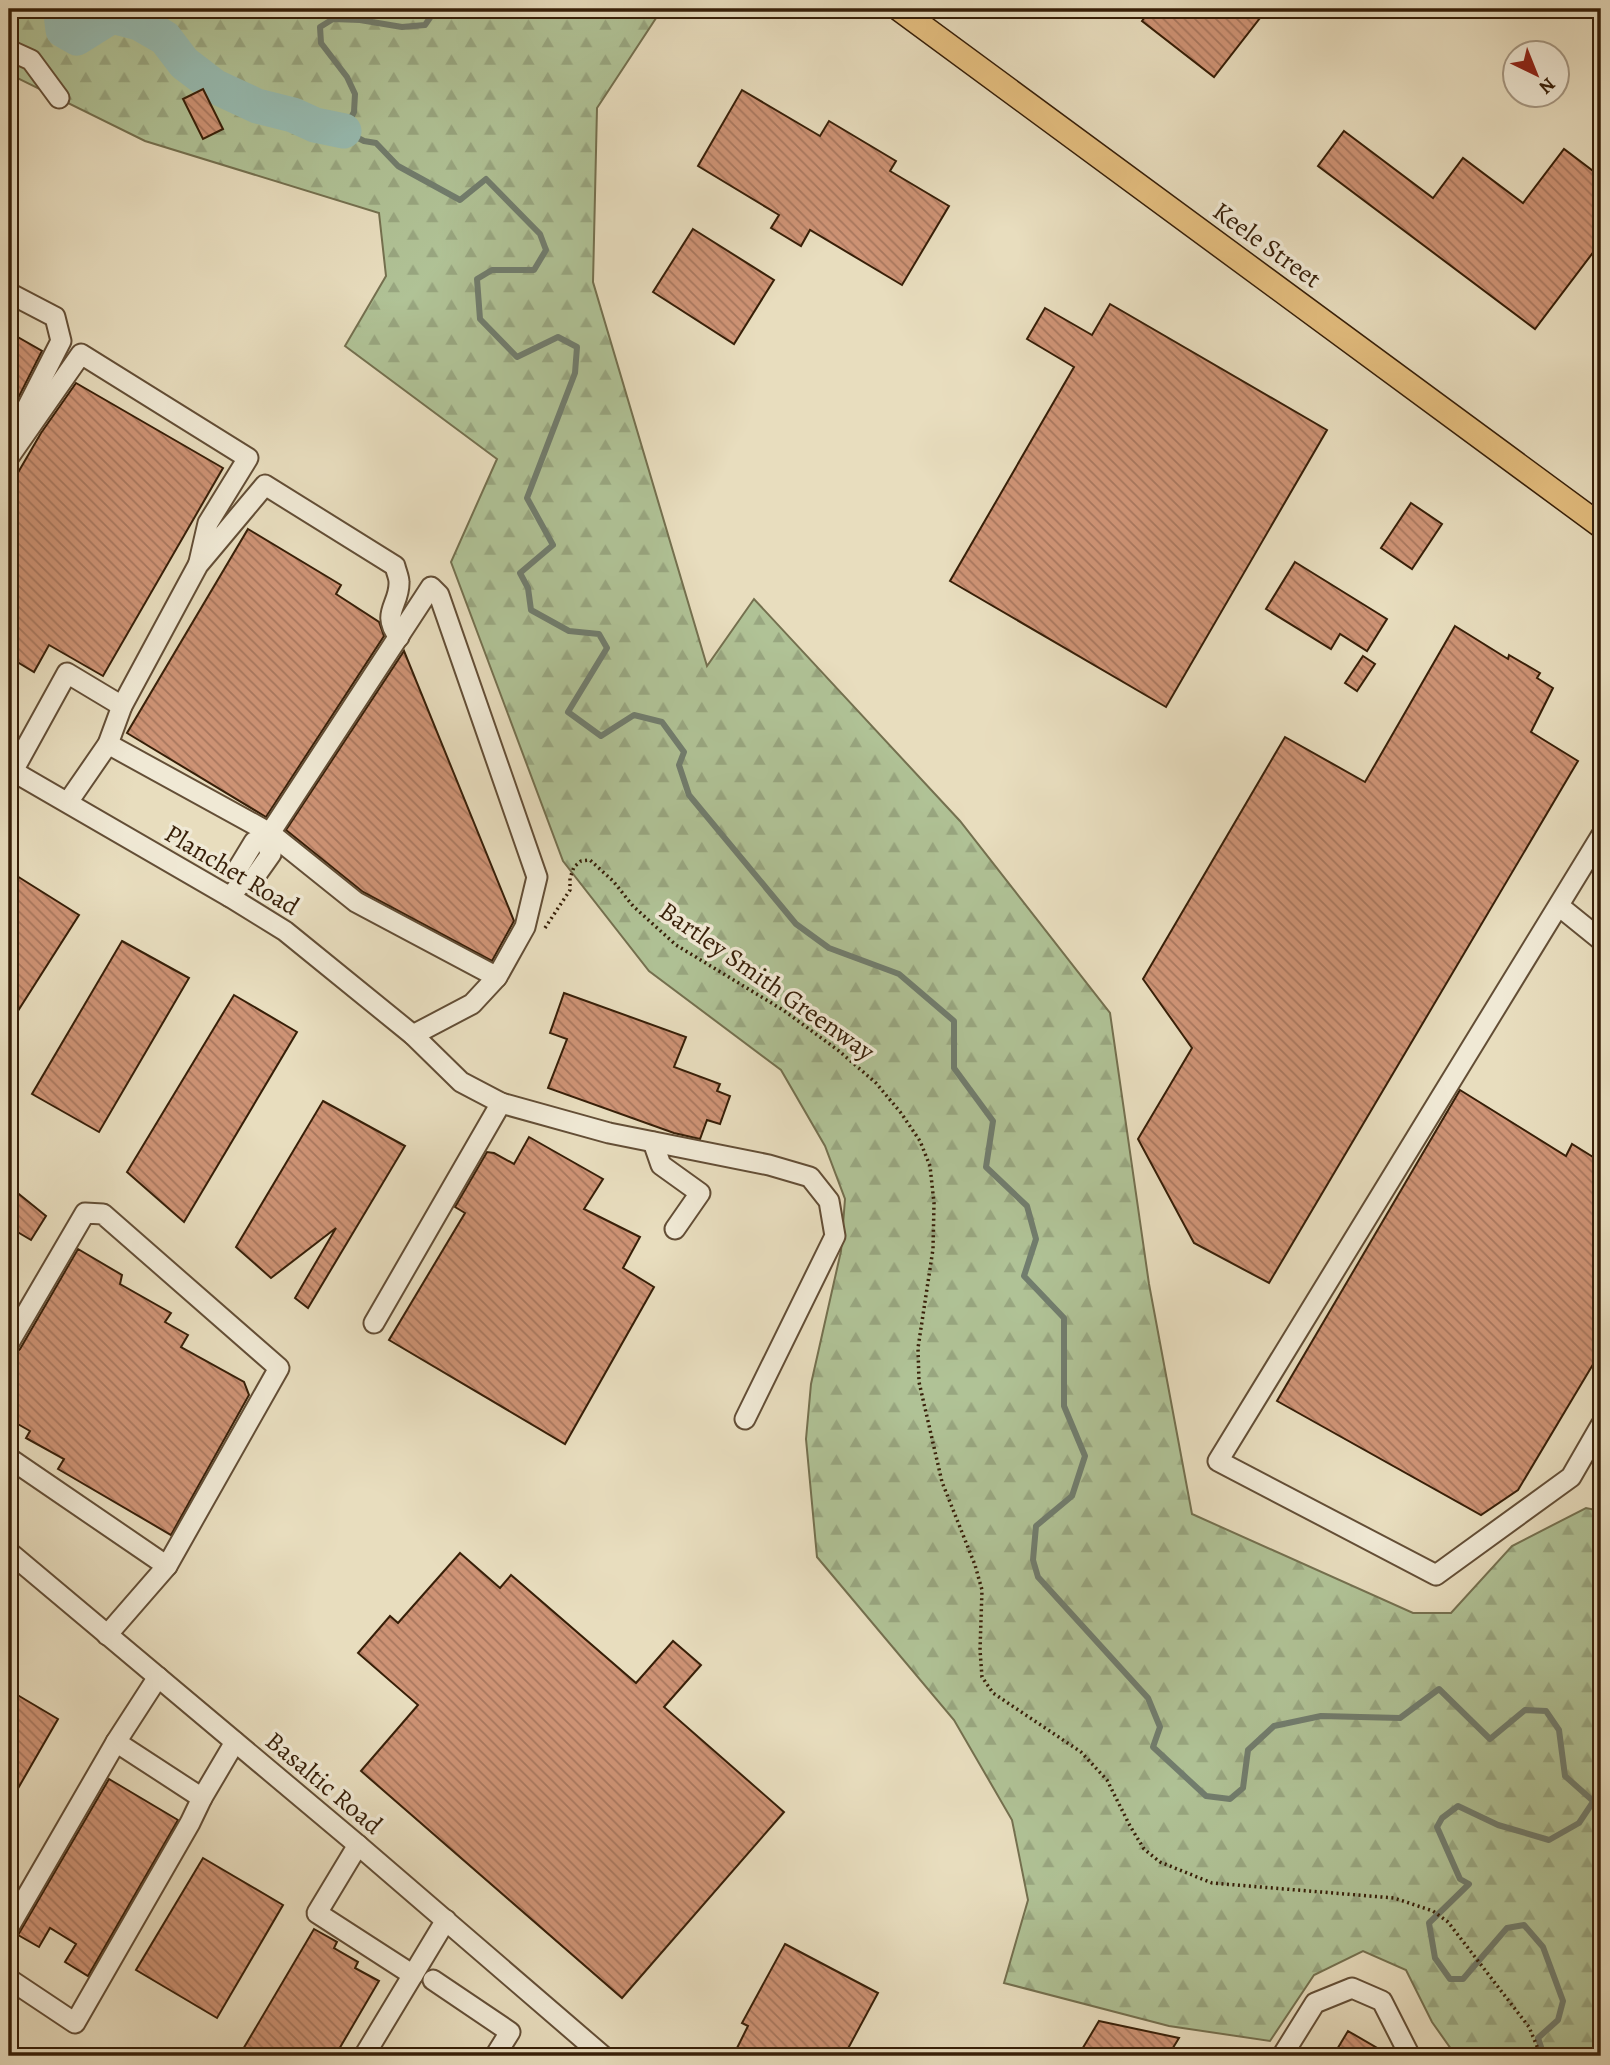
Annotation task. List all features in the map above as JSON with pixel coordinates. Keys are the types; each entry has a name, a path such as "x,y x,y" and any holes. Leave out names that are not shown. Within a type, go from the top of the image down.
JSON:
{"main road":[{"name":"Keele Street","path":"899,9 1601,526"}],"street":[{"path":"9,50 32,60 59,98"},
{"path":"9,293 55,317 61,341 9,441"},
{"path":"9,457 81,354 248,458 208,523 198,565"},
{"path":"68,802 108,744 122,706 198,565 265,485 395,566 400,583 391,614 391,627 399,637"},
{"path":"230,897 243,880 254,878 271,855 268,837 431,587 439,595 537,877 524,927 497,976 472,1004 413,1035"},
{"path":"11,770 67,673 122,706"},
{"path":"108,744 268,837 356,902 497,976"},
{"name":"Planchet Road","path":"11,770 230,897 285,932 413,1035 461,1082 501,1103 609,1133 769,1165 810,1177 829,1201 835,1236 745,1419"},
{"path":"1601,836 1218,1461 1436,1575 1571,1477 1601,1424"},
{"path":"1559,906 1601,940"},
{"path":"374,1323 501,1103"},
{"path":"653,1142 661,1165 700,1193 675,1230"},
{"path":"9,1343 85,1213 103,1214 279,1368 167,1566 107,1635"},
{"path":"9,1458 167,1566"},
{"name":"Basaltic Road","path":"9,1552 446,1920 603,2056"},
{"path":"9,1927 116,1742 158,1677"},
{"path":"116,1742 202,1798"},
{"path":"9,1979 75,2023 235,1742"},
{"path":"358,1846 317,1913 413,1975"},
{"path":"364,2056 446,1920"},
{"path":"433,1980 510,2032 495,2056"},
{"path":"1282,2056 1315,2003 1352,1987 1382,2001 1410,2056"}],"path":[{"name":"Bartley Smith Greenway","path":"574,867 581,861 590,860 597,864 633,906 677,946 783,1010 839,1051 876,1083 920,1141 930,1166 934,1203 933,1250 918,1348 919,1382 942,1482 975,1565 982,1590 982,1677 993,1693 1081,1752 1107,1780 1144,1849 1160,1862 1212,1883 1394,1898 1433,1910 1448,1922 1529,2027 1541,2056"}],"green space":[{"path":"9,9 662,9 597,108 593,282 707,666 754,599 960,821 1110,1013 1149,1284 1192,1514 1413,1613 1451,1613 1512,1546 1586,1508 1601,1511 1601,2056 1456,2056 1432,2022 1406,1970 1363,1951 1314,1975 1270,2041 1169,2026 1004,1983 1028,1900 1012,1820 954,1720 817,1557 806,1439 811,1384 841,1251 845,1199 825,1146 781,1070 649,971 563,861 451,562 497,459 345,346 386,276 379,213 145,141 9,74"}],"building":[{"path":"1151,9 1267,9 1214,77 1142,21"},
{"path":"203,89 223,129 203,139 183,99"},
{"path":"742,90 820,136 829,121 896,161 890,171 949,206 902,285 810,230 801,246 771,228 779,215 698,166"},
{"path":"1344,131 1433,198 1463,158 1523,203 1564,149 1601,177 1601,242 1535,329 1318,166"},
{"path":"693,229 774,280 734,344 653,292"},
{"path":"1110,304 1327,430 1166,707 950,581 1074,367 1027,339 1045,308 1092,335"},
{"path":"9,332 42,351 9,416"},
{"path":"76,383 223,468 103,676 49,645 34,672 9,657 9,488 41,433"},
{"path":"1411,503 1442,524 1412,569 1381,548"},
{"path":"248,529 341,585 336,594 379,622 384,636 266,817 127,733"},
{"path":"1295,562 1387,619 1367,651 1340,634 1331,649 1266,609"},
{"path":"1455,626 1508,659 1509,655 1540,673 1537,678 1553,688 1531,732 1578,761 1269,1283 1194,1243 1138,1139 1192,1048 1143,979 1285,737 1365,782"},
{"path":"404,651 514,921 492,961 363,892 286,830"},
{"path":"1363,656 1375,664 1357,691 1345,683"},
{"path":"9,871 79,915 9,1025"},
{"path":"122,941 189,978 99,1132 32,1094"},
{"path":"564,993 686,1037 674,1067 720,1084 717,1091 730,1096 720,1124 707,1120 700,1139 674,1133 548,1088 567,1039 550,1033"},
{"path":"234,995 297,1032 184,1222 127,1172"},
{"path":"1460,1090 1566,1156 1572,1144 1601,1162 1601,1351 1518,1490 1481,1515 1277,1401"},
{"path":"323,1101 405,1146 308,1308 295,1298 336,1228 271,1278 236,1247"},
{"path":"529,1137 603,1179 584,1209 640,1237 623,1268 654,1287 565,1444 389,1340 465,1213 455,1207 487,1152 514,1164"},
{"path":"9,1186 46,1216 31,1240 9,1227"},
{"path":"78,1249 122,1275 120,1284 171,1313 165,1322 188,1335 181,1347 244,1382 249,1395 171,1535 58,1469 64,1459 26,1438 30,1431 9,1419 9,1355 20,1349"},
{"path":"460,1553 500,1588 511,1575 636,1683 673,1641 701,1665 664,1707 784,1812 622,1998 361,1771 418,1705 358,1653 390,1616 398,1623"},
{"path":"9,1690 58,1719 9,1804"},
{"path":"109,1779 178,1820 88,1976 65,1962 76,1944 50,1928 39,1947 18,1935"},
{"path":"203,1858 283,1905 217,2018 136,1970"},
{"path":"314,1929 337,1942 334,1948 358,1962 355,1968 379,1981 335,2056 239,2056"},
{"path":"785,1944 878,1993 844,2056 733,2056 748,2026 742,2023"},
{"path":"1099,2021 1179,2038 1168,2056 1078,2056"},
{"path":"1348,2031 1391,2056 1333,2056"}],"waterway":[{"path":"63,9 63,30 77,38 112,16 139,23 165,38 184,63 214,86 257,106 293,115 315,125 344,131"},
{"path":"436,9 425,25 402,27 360,20 333,19 320,27 321,43 347,77 355,94 354,112 344,131 364,141 376,143 398,166 460,200 486,179 540,234 546,250 534,270 492,270 477,279 480,319 517,357 558,337 577,347 575,373 527,498 553,545 520,573 528,588 531,610 569,631 599,634 607,648 568,712 601,736 634,715 662,722 684,752 679,765 689,795 796,924 829,948 899,974 954,1021 954,1068 993,1121 986,1167 1027,1206 1036,1239 1024,1276 1064,1318 1064,1406 1085,1456 1072,1496 1036,1526 1033,1560 1038,1577 1148,1698 1160,1727 1153,1747 1206,1796 1230,1799 1243,1788 1248,1750 1274,1726 1321,1716 1400,1718 1439,1689 1490,1739 1525,1710 1546,1711 1559,1730 1565,1776 1601,1808"},
{"path":"1544,2056 1538,2038 1558,2020 1563,2001 1543,1947 1524,1925 1507,1928 1463,1979 1450,1979 1435,1958 1429,1923 1469,1884 1460,1879 1437,1827 1442,1818 1458,1806 1498,1825 1549,1840 1579,1823 1593,1802"}]}
